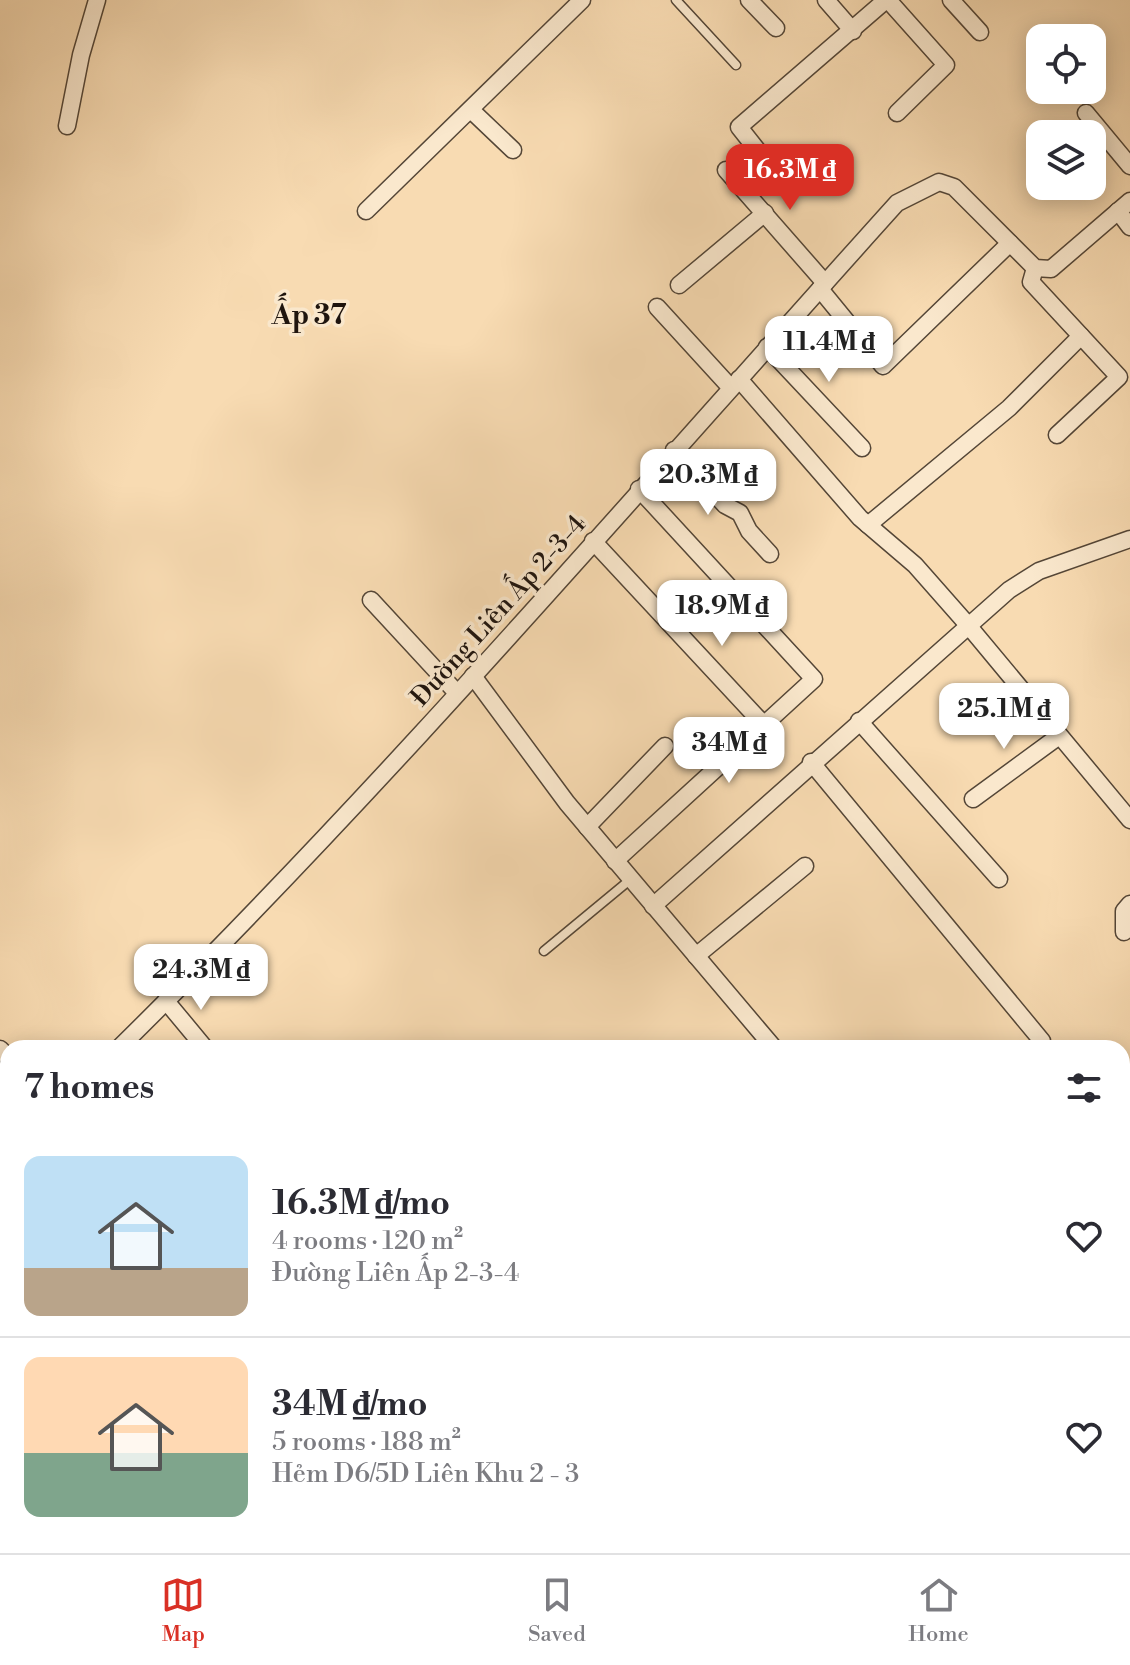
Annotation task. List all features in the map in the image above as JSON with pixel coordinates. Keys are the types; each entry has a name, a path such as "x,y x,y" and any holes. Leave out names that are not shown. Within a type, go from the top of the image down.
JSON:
{"street":[{"path":"67,126 81,55 97,0"},
{"path":"366,211 582,0"},
{"path":"749,0 776,28"},
{"path":"826,0 853,31"},
{"path":"951,0 980,32"},
{"path":"897,113 946,65 879,3 853,31 739,127 758,151 729,172 765,213 883,366 1010,243"},
{"path":"471,110 513,150"},
{"path":"1086,113 1130,166"},
{"name":"Đường Liên Ấp 2-3-4","path":"127,1040 287,878 473,676 897,203 939,182 954,187 1035,268"},
{"path":"1057,435 1123,381 1031,282 1035,268 1051,269 1124,206 1130,227"},
{"path":"679,285 765,213"},
{"path":"657,307 735,383 868,525 915,565 1130,820"},
{"path":"868,525 1009,408 1081,336"},
{"path":"767,347 862,448"},
{"path":"674,450 725,505 745,518 749,531 770,554"},
{"path":"615,861 814,679 639,489"},
{"path":"653,906 967,624 1039,571 1130,539"},
{"path":"593,541 765,726"},
{"path":"371,600 457,693"},
{"path":"473,676 587,827 767,1040"},
{"path":"859,721 999,879"},
{"path":"973,799 1059,736"},
{"path":"587,827 665,746"},
{"path":"811,762 1041,1040"},
{"path":"696,956 805,866"},
{"path":"1124,932 1124,911 1130,904"},
{"path":"166,1001 198,1040"}],"lane":[{"path":"676,0 736,65"},
{"path":"544,951 631,879"}],"district":[{"name":"Ấp 37","path":"309,314"}]}
